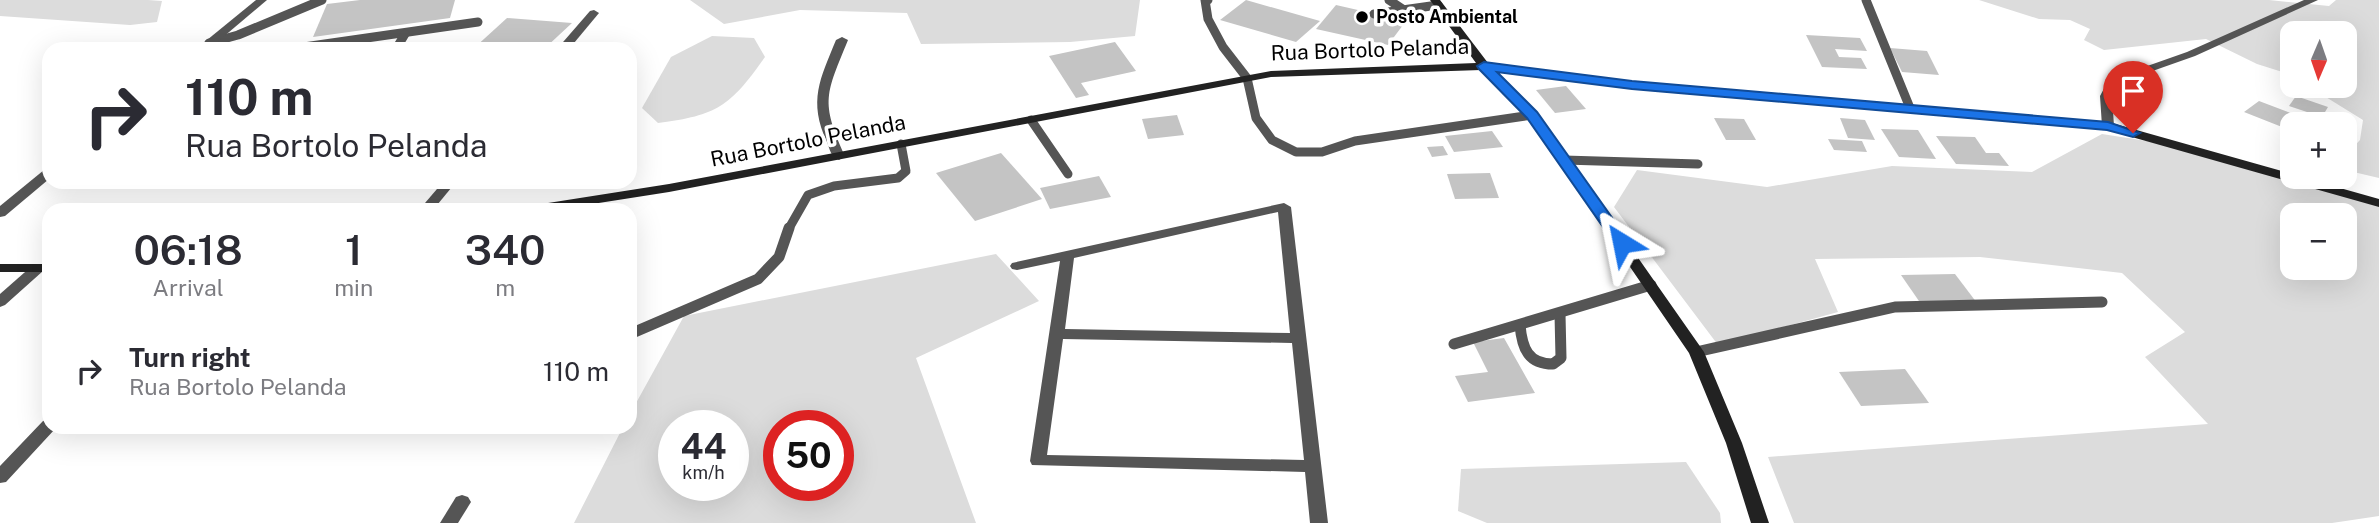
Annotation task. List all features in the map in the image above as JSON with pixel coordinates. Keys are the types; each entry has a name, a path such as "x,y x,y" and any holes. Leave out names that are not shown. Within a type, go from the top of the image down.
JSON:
{"street":[{"path":"211,42 262,0"},
{"path":"2108,126 2106,96 2111,85 2123,78 2191,54 2314,0"},
{"path":"1437,2 1484,66 1532,115 1696,352 1734,443 1760,523"},
{"path":"569,42 594,13"},
{"path":"839,156 827,131 818,101 842,40"},
{"name":"Rua Bortolo Pelanda","path":"574,203 669,188 1271,74 1484,66 1632,85 2108,126 2379,203"},
{"path":"0,213 42,179"},
{"path":"432,203 444,189"},
{"path":"1017,265 1284,207 1319,523"},
{"path":"1068,254 1038,461 1311,466"},
{"path":"0,268 42,268"},
{"path":"0,302 42,269"},
{"path":"1055,334 1298,338"},
{"path":"0,477 42,432"},
{"path":"449,523 462,502"}],"lane":[{"path":"218,42 262,27 322,0"},
{"path":"1208,0 1208,19 1223,47 1247,78 1256,118 1272,140 1296,152 1322,152 1356,141 1532,115"},
{"path":"1389,0 1404,10"},
{"path":"1866,0 1910,108"},
{"path":"1374,14 1437,2"},
{"path":"344,42 478,22"},
{"path":"400,42 405,34"},
{"path":"1031,120 1068,174"},
{"path":"637,331 758,279 779,257 786,234 808,195 834,186 898,178 906,171 901,144"},
{"path":"1564,160 1698,164"},
{"path":"1454,344 1651,285"},
{"path":"1696,352 1895,307 2102,302"},
{"path":"1520,325 1521,348 1524,354 1534,361 1553,363 1561,358 1560,314"}],"shaded area":[{"path":"0,0 162,1 157,22 130,25 0,16"},
{"path":"690,0 1140,0 1135,36 1070,42 921,44 907,13 800,10 724,24"},
{"path":"1979,0 2269,0 2329,6 2336,0 2379,0 2379,178 2357,173 2357,143 2360,140 2363,120 2357,116 2357,112 2350,112 2327,98 2357,98 2357,21 2280,21 2280,71 2257,64 2206,39 2104,50 2084,40 2090,29 2070,20 2039,19"},
{"path":"712,36 754,38 765,57 742,87 721,105 695,116 658,123 642,108 671,57"},
{"path":"2102,134 2166,144 2280,177 2280,189 2323,189 2379,205 2379,516 2332,523 1794,523 1768,457 2208,424 2145,357 2185,332 2122,273 1980,257 1815,259 1838,312 1718,345 1614,207 1637,170 1767,187 1892,166 2032,172"},
{"path":"996,254 1039,301 916,358 976,523 574,523 619,434 637,434 637,401 684,316"},
{"path":"1686,462 1720,513 1721,523 1487,523 1458,511 1461,469"}],"building":[{"path":"360,0 455,0 450,18 313,37 327,4"},
{"path":"1246,0 1320,21 1296,42 1220,20"},
{"path":"1336,5 1406,21 1388,45 1316,29"},
{"path":"507,18 572,23 552,42 481,42"},
{"path":"1806,35 1860,38 1867,51 1835,49 1839,57 1861,58 1867,69 1822,67"},
{"path":"1115,42 1136,71 1081,83 1089,95 1076,98 1049,56"},
{"path":"1890,48 1927,51 1939,75 1902,72"},
{"path":"1566,86 1586,109 1555,113 1536,90"},
{"path":"2295,98 2302,98 2328,107 2325,112 2307,112 2289,106"},
{"path":"2259,101 2288,112 2280,112 2280,126 2244,112"},
{"path":"1177,115 1184,135 1148,139 1142,119"},
{"path":"1714,118 1744,119 1756,140 1726,140"},
{"path":"1840,118 1865,120 1875,140 1848,138"},
{"path":"1881,129 1918,130 1936,159 1899,157"},
{"path":"1492,131 1503,147 1454,152 1445,136"},
{"path":"1936,136 1975,137 1986,153 1999,153 2009,166 1956,164"},
{"path":"1828,139 1862,141 1867,152 1834,150"},
{"path":"1443,146 1448,155 1432,157 1427,147"},
{"path":"1001,153 1042,199 975,221 936,173"},
{"path":"1490,173 1499,198 1455,199 1447,174"},
{"path":"1099,176 1111,197 1050,209 1040,188"},
{"path":"1955,274 1977,303 1921,304 1901,275"},
{"path":"1504,338 1535,393 1468,402 1455,376 1488,372 1473,342"},
{"path":"1905,369 1929,403 1861,406 1839,372"}],"place":[{"name":"Posto Ambiental","path":"1362,17"}],"route":[{"path":"1622,243 1532,115 1484,66 1632,85 2108,126 2133,133"}]}
